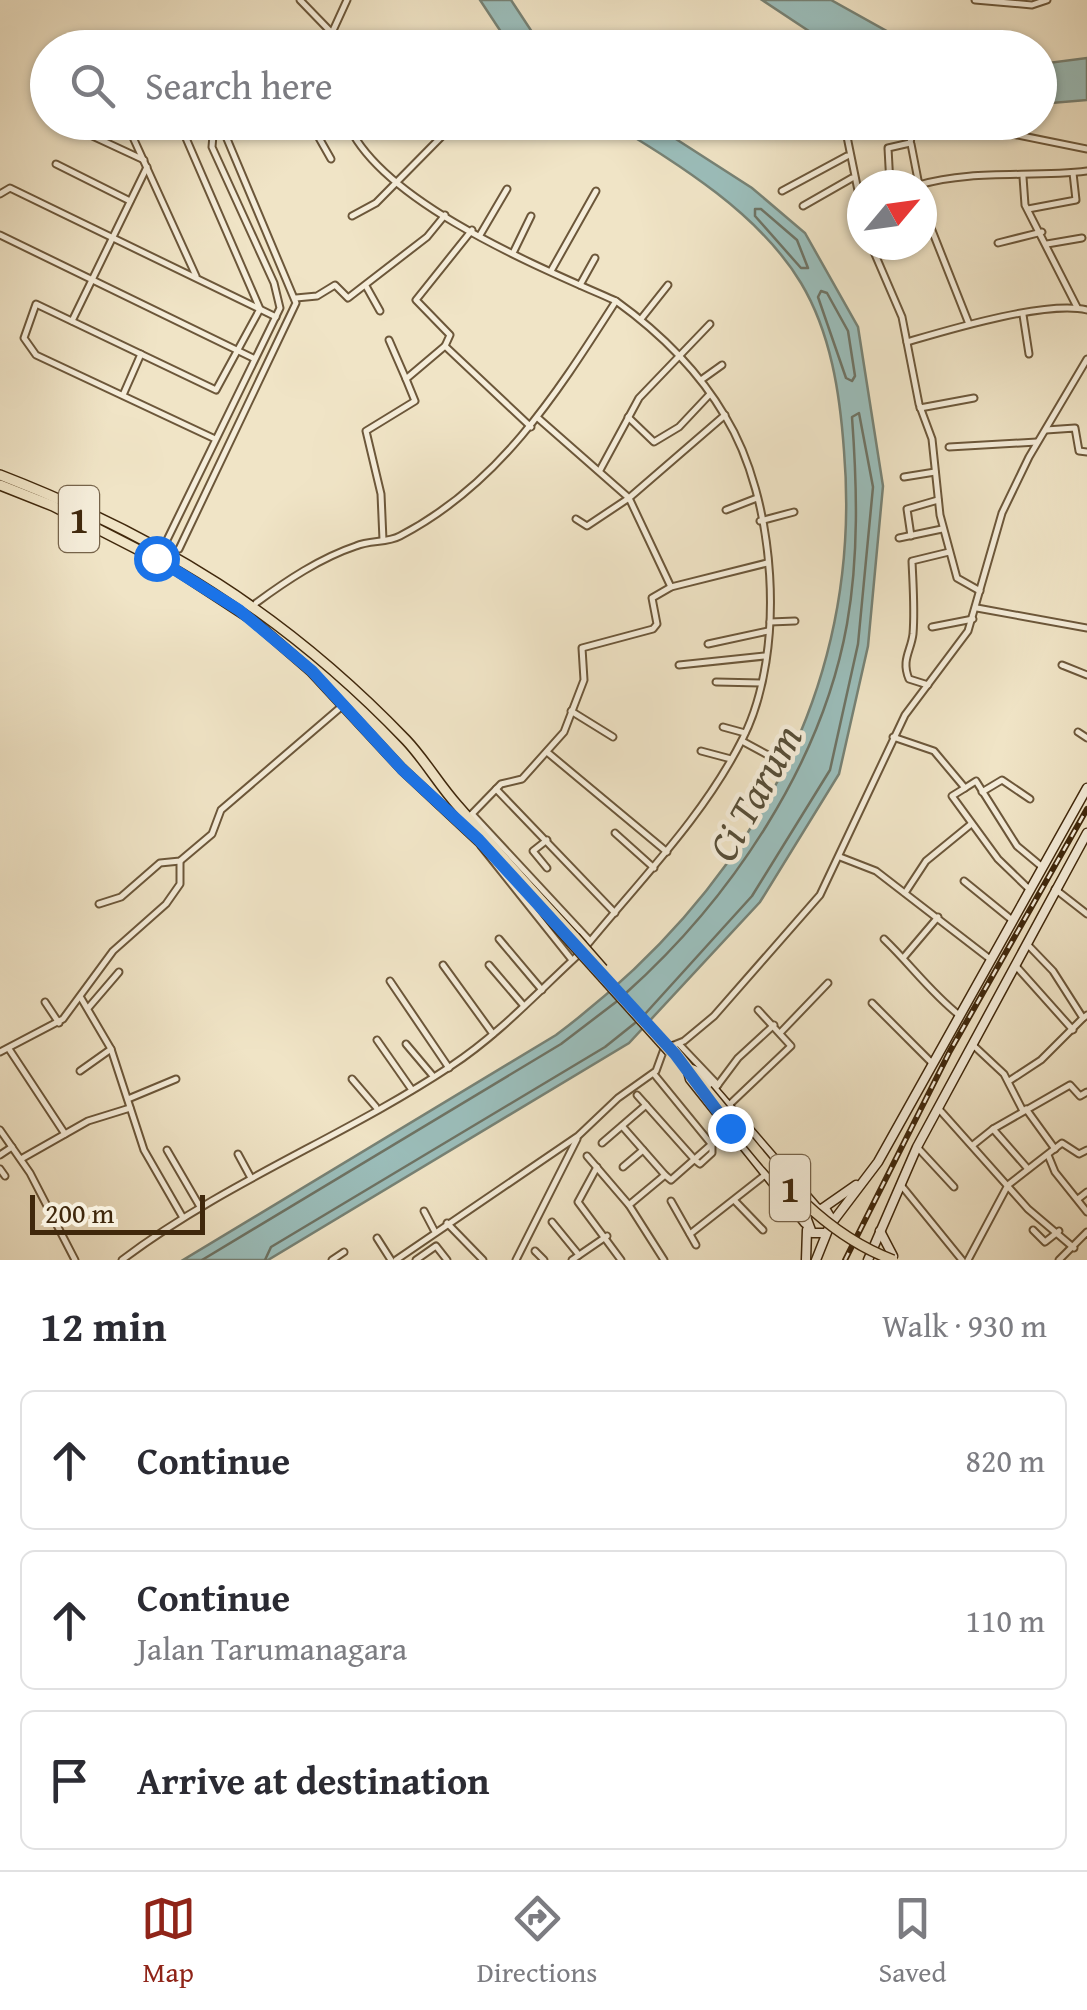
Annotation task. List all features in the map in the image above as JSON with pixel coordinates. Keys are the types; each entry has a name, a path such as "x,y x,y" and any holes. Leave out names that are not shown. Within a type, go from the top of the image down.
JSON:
{"main road":[{"name":"1","path":"0,475 123,528 210,574 309,650 397,731 572,939"},
{"name":"1","path":"0,486 78,518 206,587 294,655 402,769 479,840 676,1047 686,1066 713,1088 813,1213 853,1242 893,1258"},
{"path":"377,742 393,743 397,731"},
{"path":"402,769 398,751 404,748 416,752"},
{"path":"816,1260 824,1233 881,1154 1087,788"},
{"path":"878,1254 879,1226 899,1182 1087,834"},
{"path":"686,1066 690,1079 784,1193 806,1226 824,1233"},
{"path":"713,1088 831,1224"},
{"path":"784,1193 793,1184"},
{"path":"806,1260 807,1214 860,1184"},
{"path":"879,1226 893,1258"},
{"path":"867,1260 878,1254 903,1260"}],"street":[{"path":"300,0 329,30"},
{"path":"334,0 341,8"},
{"path":"330,30 347,0"},
{"path":"975,0 1037,4 1048,0"},
{"path":"100,140 146,164"},
{"path":"135,140 197,279"},
{"path":"187,140 260,310"},
{"path":"166,542 213,438 276,317 279,294 212,147 213,140"},
{"path":"179,549 249,406 296,298 231,140"},
{"path":"320,140 330,159"},
{"path":"355,140 366,158 393,183 444,215 616,302 641,319 701,380 725,415 743,451 757,498 767,563 770,622 761,683 746,733 667,852 589,943 470,816 504,782 520,780 564,732 584,680 582,648 654,628 657,624 652,598 671,587 767,563"},
{"path":"352,216 376,202 438,140"},
{"path":"846,140 850,170"},
{"path":"911,140 916,170"},
{"path":"1042,140 1087,149"},
{"path":"889,170 888,148 910,143"},
{"path":"782,191 847,156"},
{"path":"56,164 131,201"},
{"path":"72,321 146,164"},
{"path":"937,180 953,176 1023,177 1087,171"},
{"path":"1027,209 1076,200 1074,173"},
{"path":"1023,177 1027,209 1077,307"},
{"path":"803,206 847,181"},
{"path":"0,194 10,188 276,317"},
{"path":"480,235 507,188"},
{"path":"551,271 596,191"},
{"path":"296,298 317,296 335,285 348,298 427,237 444,215"},
{"path":"514,251 531,216"},
{"path":"406,379 445,346 450,334 416,300 472,230"},
{"path":"998,242 1042,232"},
{"path":"0,235 254,359"},
{"path":"1046,244 1082,238"},
{"path":"937,241 969,324"},
{"path":"580,285 595,258"},
{"path":"878,260 899,307 920,408 932,439 942,528 949,552 958,581 980,591"},
{"path":"366,286 380,310"},
{"path":"641,319 668,286"},
{"path":"256,603 348,548 398,537 458,502 531,427 616,302"},
{"path":"213,438 36,355 26,343 24,332 36,304 216,390 260,310"},
{"path":"906,342 969,324 1077,307 1087,310"},
{"path":"1023,315 1029,354"},
{"path":"600,470 639,398 710,324"},
{"path":"383,540 381,494 366,431 415,400 389,340"},
{"path":"445,346 531,427"},
{"path":"122,395 141,354"},
{"path":"377,1238 393,1260 578,1136 618,1098 654,1074 661,1052 676,1047 714,1016 798,922 840,858 894,736 960,645 973,620 988,549 1044,430 1083,374 1087,359"},
{"path":"701,380 722,365"},
{"path":"628,416 654,442 679,427 710,394"},
{"path":"233,398 249,406"},
{"path":"920,408 974,398"},
{"path":"576,518 588,526 629,498 725,415"},
{"path":"538,418 629,498 671,587"},
{"path":"1044,430 1074,428 1079,451 1087,452"},
{"path":"949,447 1038,442"},
{"path":"904,477 936,472"},
{"path":"726,510 757,498"},
{"path":"911,536 907,509 938,500"},
{"path":"760,522 794,512"},
{"path":"899,538 942,528"},
{"path":"928,686 909,679 906,672 905,652 913,636 912,561 949,552"},
{"path":"977,608 1087,628"},
{"path":"932,627 973,620"},
{"path":"770,622 796,621"},
{"path":"708,644 769,630"},
{"path":"678,665 766,656"},
{"path":"1062,665 1087,675"},
{"path":"716,682 761,683"},
{"path":"99,904 122,897 160,863 180,861 212,834 222,810 343,705"},
{"path":"572,711 613,737"},
{"path":"723,727 746,733"},
{"path":"1078,732 1087,738"},
{"path":"894,736 934,751 965,788"},
{"path":"742,741 766,754"},
{"path":"700,750 731,760"},
{"path":"547,752 667,852"},
{"path":"982,792 1002,780 1030,799"},
{"path":"1030,888 998,859 952,796 976,781 1017,846 1041,866"},
{"path":"496,789 616,914"},
{"path":"905,893 924,870 926,861 971,824"},
{"path":"615,834 654,868"},
{"path":"122,1260 199,1206 449,1068 494,1034 575,958 483,855 479,840"},
{"path":"546,840 532,850 547,868"},
{"path":"840,858 876,871 929,916 938,917 990,959"},
{"path":"0,1052 59,1023 82,998 113,951 178,888 180,861"},
{"path":"964,881 1012,920"},
{"path":"1055,888 1087,914"},
{"path":"903,958 938,917"},
{"path":"499,939 542,990"},
{"path":"884,939 919,972 928,990 960,1014"},
{"path":"1009,1081 1085,1017 1054,971 1026,942"},
{"path":"1015,964 1073,1030"},
{"path":"443,965 494,1034"},
{"path":"489,966 524,1006"},
{"path":"89,1007 119,972"},
{"path":"390,982 449,1068"},
{"path":"782,1032 828,983"},
{"path":"82,998 111,1049 144,1150 182,1216"},
{"path":"45,1002 59,1023"},
{"path":"872,1003 932,1064"},
{"path":"728,1106 791,1046 758,1010"},
{"path":"676,1047 713,1088 774,1025"},
{"path":"377,1040 412,1090"},
{"path":"406,1044 434,1076"},
{"path":"973,1045 1009,1081 1024,1110 1055,1148"},
{"path":"8,1048 65,1134"},
{"path":"80,1071 111,1049"},
{"path":"637,1096 694,1160 700,1164 712,1153 712,1145 654,1074"},
{"path":"127,1100 176,1079"},
{"path":"352,1079 377,1108"},
{"path":"973,1145 993,1129 1070,1085 1080,1096 1087,1092"},
{"path":"602,1143 646,1105"},
{"path":"21,1158 97,1117 130,1108"},
{"path":"938,1108 1028,1209 1074,1248"},
{"path":"622,1126 671,1180 694,1160"},
{"path":"712,1145 730,1128"},
{"path":"993,1129 1028,1169"},
{"path":"0,1130 21,1158 74,1260"},
{"path":"516,1260 578,1136"},
{"path":"899,1182 965,1260 1008,1185 1064,1142 1078,1154 1087,1150"},
{"path":"0,1155 12,1147"},
{"path":"916,1148 954,1186"},
{"path":"167,1150 199,1206"},
{"path":"623,1168 643,1150"},
{"path":"238,1154 251,1178"},
{"path":"1048,1155 1087,1212"},
{"path":"586,1156 629,1205 664,1260"},
{"path":"597,1167 578,1202 622,1260"},
{"path":"0,1168 5,1176"},
{"path":"690,1234 767,1173"},
{"path":"629,1205 664,1175"},
{"path":"217,1184 223,1193"},
{"path":"1078,1199 1087,1192"},
{"path":"735,1200 762,1230"},
{"path":"671,1201 696,1245"},
{"path":"424,1211 435,1231"},
{"path":"446,1222 483,1260"},
{"path":"552,1222 579,1255"},
{"path":"1032,1230 1044,1242 1058,1231"},
{"path":"1058,1260 1087,1232"},
{"path":"572,1260 607,1236"},
{"path":"416,1260 436,1246 448,1260"},
{"path":"536,1251 544,1260"},
{"path":"332,1260 344,1252"}],"water":[{"path":"480,0 511,0 531,30 500,30"},
{"path":"762,0 831,0 885,30 807,30"},
{"path":"1087,58 1087,100 1057,103 1057,62"},
{"path":"639,140 677,140 752,188 805,233 858,327 883,486 868,646 839,774 760,902 629,1043 268,1260 183,1260 556,1035 623,979 683,918 735,852 778,781 811,705 834,624 845,540 844,451 832,364 811,302 784,258 740,212"}],"railway":[{"path":"845,1260 950,1051 1087,809"}],"route":[{"path":"156,558 239,610 312,671 402,769 479,840 686,1066 690,1079 730,1128"}],"water label":[{"name":"Ci Tarum","path":"754,792"}]}
